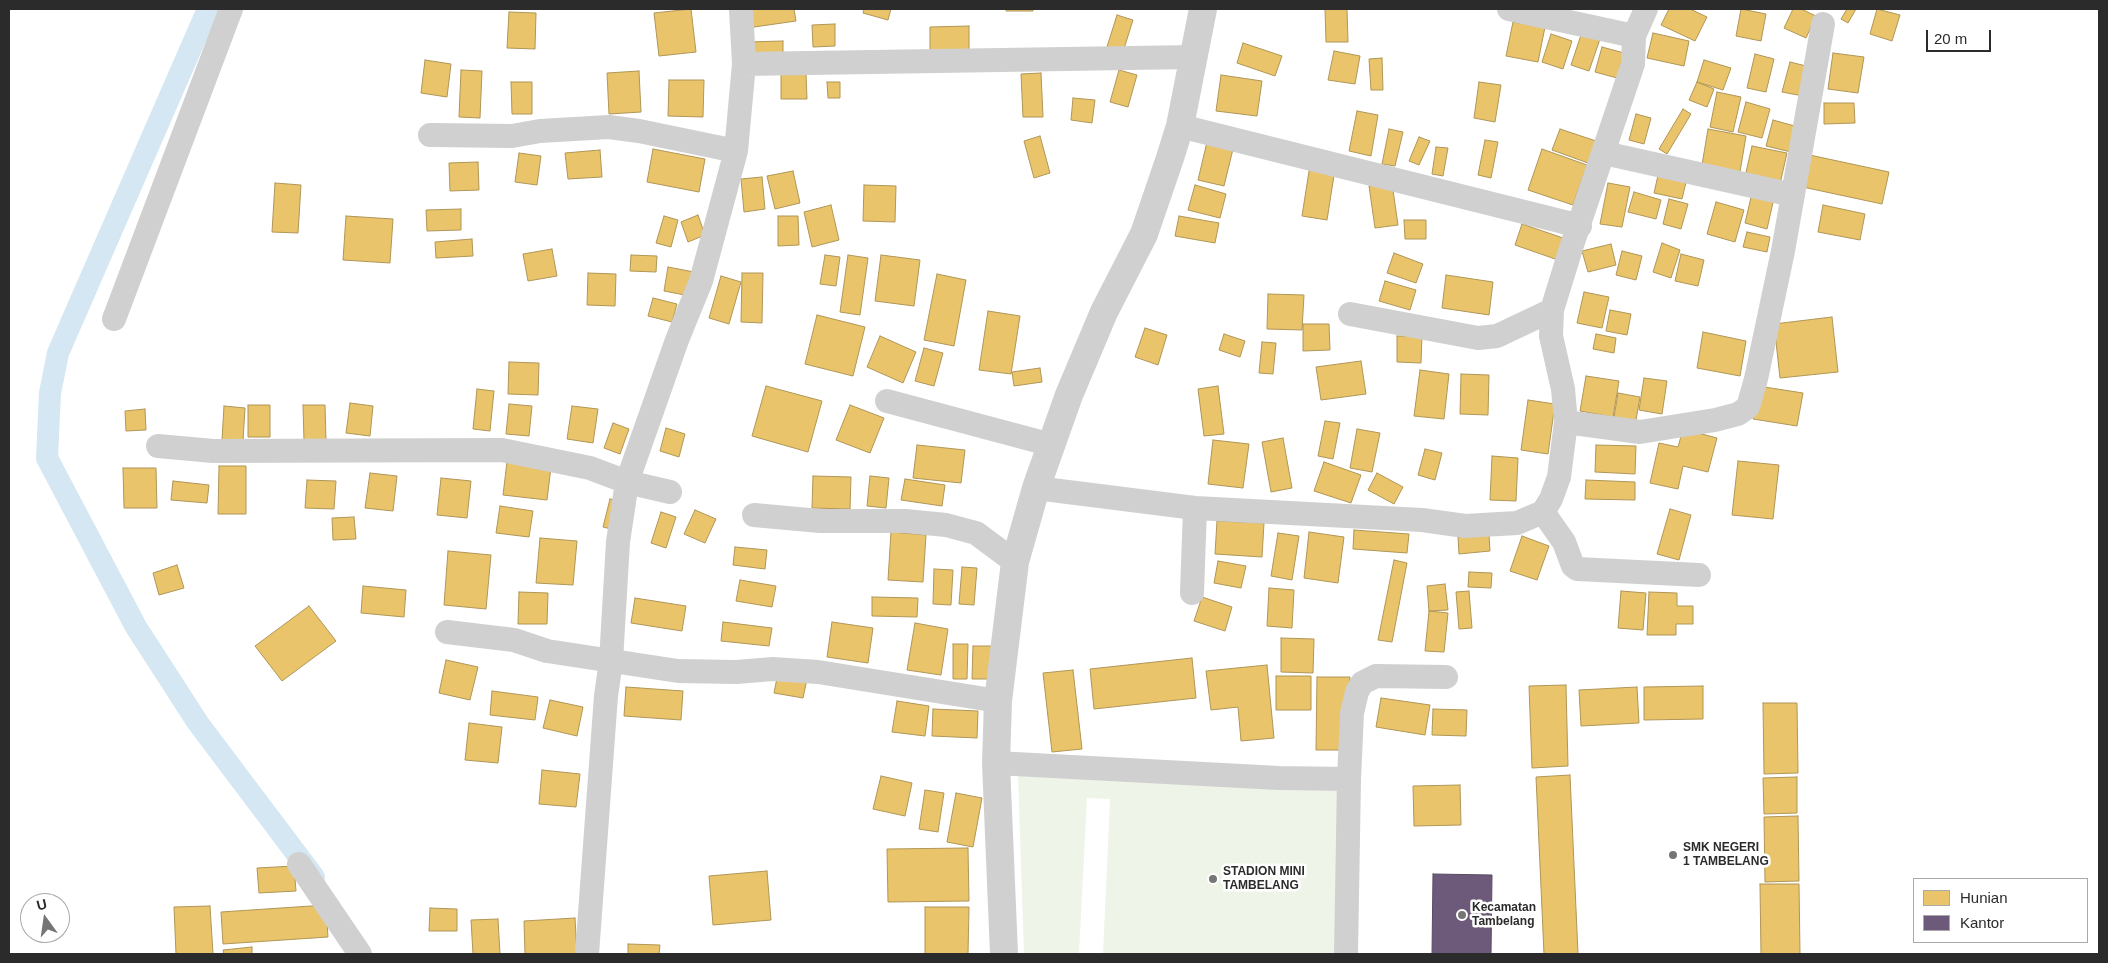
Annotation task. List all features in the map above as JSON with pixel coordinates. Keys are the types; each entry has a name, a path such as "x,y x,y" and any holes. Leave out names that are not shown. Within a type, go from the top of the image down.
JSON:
{"street":[{"path":"114,319 231,9"},
{"path":"587,954 606,696 611,661 618,542 627,482 700,281 736,152 744,64 740,9"},
{"path":"1004,954 996,763 998,701 1015,562 1036,488 1069,395 1104,312 1144,234 1180,126 1203,9"},
{"path":"1509,9 1634,36"},
{"path":"1036,488 1195,508 1422,520 1465,526 1517,523 1543,512 1559,477 1566,422 1562,389 1551,336 1552,310 1572,244 1580,226 1633,64 1634,36 1646,9"},
{"path":"1566,422 1640,432 1715,420 1745,410 1750,403 1783,252 1823,24"},
{"path":"744,64 1194,57"},
{"path":"1180,126 1580,226"},
{"path":"430,134 512,136 558,130 610,127 639,131 736,152"},
{"path":"1604,153 1792,195"},
{"path":"1350,314 1478,338 1497,336 1552,310"},
{"path":"887,401 1052,444"},
{"path":"158,446 213,451 502,450 590,468 627,482 670,492"},
{"path":"1192,593 1195,508"},
{"path":"1543,512 1564,542 1573,566 1577,569 1699,575"},
{"path":"754,515 820,521 905,521 946,525 976,533 1015,562"},
{"path":"447,632 514,640 547,651 678,671 736,672 773,669 818,672 998,701"},
{"path":"1346,954 1349,779 1352,713 1357,692 1362,683 1376,676 1446,677"},
{"path":"996,763 1279,778 1349,779"},
{"path":"299,864 360,954"}],"shaded area":[{"name":"STADION MINI TAMBELANG","path":"1018,776 1343,785 1339,954 1103,954 1110,799 1087,798 1079,954 1024,954"}],"building: Hunian":[{"path":"691,9 696,52 659,56 654,13"},
{"path":"744,9 794,9 796,21 747,28"},
{"path":"864,9 891,9 888,20 863,13"},
{"path":"1006,9 1033,9 1033,11 1006,11"},
{"path":"1325,9 1347,9 1348,42 1326,42"},
{"path":"1669,9 1690,9 1707,17 1695,41 1661,25"},
{"path":"1741,9 1766,14 1761,41 1736,36"},
{"path":"1793,9 1801,9 1816,16 1806,38 1784,28"},
{"path":"1847,9 1856,9 1848,23 1841,19"},
{"path":"1877,9 1900,15 1892,41 1870,34"},
{"path":"509,12 536,13 535,49 507,48"},
{"path":"1117,15 1133,20 1122,55 1106,50"},
{"path":"1513,22 1545,27 1538,62 1506,56"},
{"path":"835,24 835,46 813,47 812,25"},
{"path":"969,26 969,55 930,56 930,27"},
{"path":"1582,32 1600,39 1589,71 1571,65"},
{"path":"1653,33 1689,41 1684,66 1647,58"},
{"path":"1551,34 1572,41 1563,69 1542,62"},
{"path":"783,41 783,58 748,59 748,42"},
{"path":"1243,43 1282,56 1275,76 1237,63"},
{"path":"1602,47 1624,53 1617,78 1595,72"},
{"path":"1334,51 1360,56 1355,84 1328,80"},
{"path":"1833,53 1864,57 1858,93 1828,89"},
{"path":"1755,54 1774,59 1766,92 1747,88"},
{"path":"1382,58 1383,90 1371,90 1369,59"},
{"path":"425,60 451,64 447,97 421,93"},
{"path":"1704,60 1731,68 1723,90 1697,82"},
{"path":"1790,62 1810,67 1803,96 1782,92"},
{"path":"461,70 482,71 480,118 459,117"},
{"path":"1119,70 1137,75 1128,107 1110,102"},
{"path":"639,71 641,112 609,114 607,73"},
{"path":"1041,73 1043,117 1023,117 1021,74"},
{"path":"781,74 806,74 807,99 781,99"},
{"path":"1221,75 1262,81 1257,116 1216,111"},
{"path":"669,80 704,80 703,117 668,116"},
{"path":"511,82 532,82 532,114 512,114"},
{"path":"827,82 840,82 840,98 828,98"},
{"path":"1479,82 1501,85 1495,122 1474,118"},
{"path":"1697,82 1714,89 1707,107 1689,100"},
{"path":"1717,92 1741,97 1733,132 1710,127"},
{"path":"1073,98 1095,100 1092,123 1071,120"},
{"path":"1746,102 1770,109 1762,138 1738,132"},
{"path":"1824,103 1854,103 1855,123 1824,124"},
{"path":"1683,109 1691,114 1667,154 1659,149"},
{"path":"1357,111 1378,115 1371,156 1349,151"},
{"path":"1636,114 1651,118 1644,144 1629,140"},
{"path":"1773,120 1802,128 1795,153 1766,146"},
{"path":"1389,129 1403,132 1395,166 1382,164"},
{"path":"1560,129 1596,141 1588,163 1552,150"},
{"path":"1708,129 1746,136 1740,172 1702,165"},
{"path":"1040,136 1050,173 1034,178 1024,141"},
{"path":"1419,137 1430,141 1419,165 1409,161"},
{"path":"1485,140 1498,142 1491,178 1478,175"},
{"path":"1207,142 1233,149 1224,186 1198,180"},
{"path":"1752,146 1787,153 1780,184 1745,177"},
{"path":"1436,147 1448,148 1443,176 1432,174"},
{"path":"653,149 705,159 699,192 647,182"},
{"path":"1542,149 1587,165 1573,205 1528,190"},
{"path":"600,150 602,177 568,179 565,153"},
{"path":"519,153 541,156 537,185 515,182"},
{"path":"1805,154 1889,172 1882,204 1798,186"},
{"path":"478,162 479,190 450,191 449,163"},
{"path":"1310,165 1335,169 1327,220 1302,216"},
{"path":"793,171 800,203 775,209 767,176"},
{"path":"1659,171 1687,178 1682,199 1654,193"},
{"path":"762,177 765,209 744,212 741,179"},
{"path":"275,183 301,185 298,233 272,232"},
{"path":"1392,183 1398,225 1375,228 1369,186"},
{"path":"1608,183 1630,187 1622,227 1600,224"},
{"path":"864,185 896,186 895,222 863,221"},
{"path":"1195,185 1226,194 1220,218 1188,210"},
{"path":"1634,192 1661,200 1656,219 1628,212"},
{"path":"1752,193 1774,198 1767,229 1745,223"},
{"path":"1669,199 1688,204 1681,229 1663,224"},
{"path":"1716,202 1744,210 1735,242 1707,234"},
{"path":"831,205 839,240 812,247 804,212"},
{"path":"1823,205 1865,214 1860,240 1818,232"},
{"path":"461,209 461,230 427,231 426,210"},
{"path":"698,215 705,235 688,242 681,222"},
{"path":"346,216 393,219 390,263 343,260"},
{"path":"664,216 678,220 671,247 656,243"},
{"path":"778,216 798,216 799,245 778,246"},
{"path":"1179,216 1219,223 1215,243 1175,236"},
{"path":"1404,220 1426,220 1426,239 1405,239"},
{"path":"1522,224 1566,239 1558,260 1515,245"},
{"path":"1747,232 1770,237 1767,252 1743,247"},
{"path":"472,239 473,256 436,258 435,242"},
{"path":"1662,243 1680,250 1671,278 1653,272"},
{"path":"1611,244 1616,265 1588,272 1582,251"},
{"path":"552,249 557,276 528,281 523,254"},
{"path":"1622,251 1642,256 1636,280 1616,275"},
{"path":"1394,253 1423,264 1416,283 1387,273"},
{"path":"1681,254 1704,260 1698,286 1675,281"},
{"path":"631,255 657,256 656,272 630,271"},
{"path":"825,255 840,257 836,286 820,284"},
{"path":"848,255 868,258 860,315 840,312"},
{"path":"881,255 920,260 914,306 875,301"},
{"path":"668,267 694,272 690,296 664,291"},
{"path":"588,273 616,274 615,306 587,305"},
{"path":"742,273 763,273 762,323 741,322"},
{"path":"937,274 966,280 954,346 924,340"},
{"path":"1446,275 1493,282 1489,315 1442,308"},
{"path":"721,276 741,282 729,324 709,318"},
{"path":"1385,281 1416,290 1410,310 1379,301"},
{"path":"1584,292 1609,297 1602,328 1577,323"},
{"path":"1268,294 1304,295 1302,330 1267,329"},
{"path":"653,298 677,304 672,322 648,316"},
{"path":"1610,310 1631,314 1627,335 1606,331"},
{"path":"988,311 1020,316 1011,374 979,370"},
{"path":"817,315 865,327 853,376 805,364"},
{"path":"1832,317 1838,372 1780,378 1774,324"},
{"path":"1303,324 1329,324 1330,350 1303,351"},
{"path":"1145,328 1167,335 1158,365 1135,357"},
{"path":"1703,332 1746,341 1740,376 1697,368"},
{"path":"1224,334 1245,341 1240,357 1219,350"},
{"path":"1596,334 1616,338 1614,353 1593,349"},
{"path":"880,336 916,352 903,383 867,367"},
{"path":"1397,336 1422,336 1421,363 1397,362"},
{"path":"1262,342 1276,343 1273,374 1259,373"},
{"path":"924,348 943,353 934,386 915,381"},
{"path":"1361,361 1366,394 1321,400 1316,367"},
{"path":"509,362 539,363 538,395 508,394"},
{"path":"1040,368 1042,382 1014,386 1012,372"},
{"path":"1420,370 1449,374 1444,419 1414,416"},
{"path":"1461,374 1489,375 1488,415 1460,414"},
{"path":"1586,376 1619,381 1613,417 1580,411"},
{"path":"1644,378 1667,381 1662,414 1639,410"},
{"path":"766,386 822,401 808,452 752,436"},
{"path":"1218,386 1224,434 1204,436 1198,389"},
{"path":"1758,386 1803,393 1797,426 1753,419"},
{"path":"477,389 494,391 490,431 473,429"},
{"path":"1618,393 1640,397 1635,426 1613,423"},
{"path":"1528,400 1555,404 1548,454 1521,450"},
{"path":"350,403 373,406 370,436 346,433"},
{"path":"509,404 532,406 529,436 506,434"},
{"path":"248,405 270,405 270,437 248,437"},
{"path":"303,405 325,405 326,441 304,441"},
{"path":"850,405 884,418 870,453 836,440"},
{"path":"224,406 245,408 243,441 222,440"},
{"path":"572,406 598,409 593,443 567,439"},
{"path":"145,409 146,430 126,431 125,411"},
{"path":"1325,421 1340,423 1333,459 1318,456"},
{"path":"613,423 629,429 620,454 604,448"},
{"path":"666,428 685,434 679,457 660,451"},
{"path":"1357,429 1380,433 1372,472 1350,468"},
{"path":"1683,429 1717,438 1708,472 1683,466 1678,489 1650,483 1659,443 1678,447"},
{"path":"1283,438 1292,488 1271,492 1262,442"},
{"path":"1213,440 1249,444 1243,488 1208,484"},
{"path":"917,445 965,450 961,483 913,478"},
{"path":"1596,445 1636,446 1635,474 1595,472"},
{"path":"1425,449 1442,453 1435,480 1418,475"},
{"path":"1492,456 1518,458 1516,501 1490,500"},
{"path":"1738,461 1779,465 1773,519 1732,515"},
{"path":"507,462 551,467 547,500 503,495"},
{"path":"1324,462 1361,475 1351,503 1314,491"},
{"path":"219,466 246,466 246,514 218,514"},
{"path":"123,468 156,468 157,508 124,508"},
{"path":"370,473 397,476 393,511 365,508"},
{"path":"1377,473 1403,487 1394,504 1368,490"},
{"path":"813,476 851,477 850,509 812,508"},
{"path":"870,476 889,478 886,508 867,506"},
{"path":"441,478 471,481 467,518 437,515"},
{"path":"905,479 945,485 942,506 901,500"},
{"path":"307,480 336,481 334,509 305,508"},
{"path":"1586,480 1635,482 1635,500 1585,499"},
{"path":"173,481 209,485 207,503 171,500"},
{"path":"610,499 619,501 611,529 603,527"},
{"path":"500,506 533,511 529,537 496,533"},
{"path":"1670,509 1691,515 1679,560 1657,554"},
{"path":"695,510 716,519 705,543 684,534"},
{"path":"661,512 676,517 666,548 651,543"},
{"path":"354,517 356,539 333,540 332,518"},
{"path":"1217,521 1264,523 1262,557 1215,554"},
{"path":"1354,530 1409,534 1407,553 1353,549"},
{"path":"891,532 926,535 923,582 888,580"},
{"path":"1309,532 1344,537 1338,583 1304,578"},
{"path":"1278,533 1299,536 1292,580 1271,576"},
{"path":"1489,535 1490,551 1459,554 1458,537"},
{"path":"1522,536 1549,546 1537,580 1510,571"},
{"path":"540,538 577,541 573,585 536,583"},
{"path":"735,547 767,550 765,569 733,565"},
{"path":"448,551 491,555 486,609 444,605"},
{"path":"1394,560 1407,563 1392,642 1378,640"},
{"path":"1218,561 1246,566 1241,588 1214,583"},
{"path":"177,565 184,588 159,595 153,573"},
{"path":"962,567 977,568 974,605 959,604"},
{"path":"934,569 953,570 951,605 933,604"},
{"path":"1469,572 1492,573 1491,588 1468,587"},
{"path":"740,580 776,586 772,607 736,601"},
{"path":"1445,584 1448,610 1429,611 1427,586"},
{"path":"363,586 406,590 404,617 361,613"},
{"path":"1269,588 1294,590 1292,628 1267,626"},
{"path":"1469,591 1472,628 1459,629 1456,592"},
{"path":"1621,591 1646,593 1643,630 1618,628"},
{"path":"519,592 548,593 547,624 518,624"},
{"path":"1649,592 1677,593 1677,606 1693,606 1693,624 1676,624 1676,635 1647,635"},
{"path":"872,597 918,598 917,617 872,616"},
{"path":"1202,597 1232,607 1225,631 1194,621"},
{"path":"635,598 686,606 682,631 631,623"},
{"path":"309,606 336,641 282,681 255,646"},
{"path":"1429,611 1448,613 1444,652 1425,651"},
{"path":"723,622 772,628 769,646 721,641"},
{"path":"832,622 873,628 868,663 827,657"},
{"path":"915,623 948,629 941,675 907,670"},
{"path":"1281,638 1314,639 1313,673 1281,672"},
{"path":"953,644 968,644 967,679 953,679"},
{"path":"973,646 997,646 997,679 972,679"},
{"path":"1192,658 1196,698 1094,709 1090,669"},
{"path":"446,660 478,667 470,700 439,693"},
{"path":"1267,665 1274,738 1241,741 1238,707 1211,710 1206,671"},
{"path":"1073,670 1082,749 1052,752 1043,673"},
{"path":"778,673 807,679 803,698 774,693"},
{"path":"1276,676 1311,676 1311,710 1276,710"},
{"path":"1317,677 1350,677 1349,750 1316,750"},
{"path":"1566,685 1568,766 1532,768 1529,686"},
{"path":"1703,686 1703,719 1644,720 1644,687"},
{"path":"626,687 683,691 681,720 624,716"},
{"path":"1637,687 1639,723 1581,726 1579,690"},
{"path":"492,691 538,697 535,720 490,715"},
{"path":"1381,698 1430,705 1425,735 1376,727"},
{"path":"550,700 583,707 577,736 543,728"},
{"path":"897,701 929,706 925,736 892,732"},
{"path":"1763,703 1797,703 1798,773 1764,774"},
{"path":"933,709 978,711 977,738 932,736"},
{"path":"1433,709 1467,710 1466,736 1432,735"},
{"path":"469,723 502,727 498,763 465,760"},
{"path":"542,770 580,774 576,807 539,804"},
{"path":"1570,775 1578,954 1544,954 1536,777"},
{"path":"881,776 912,783 905,816 873,809"},
{"path":"1797,777 1797,813 1764,814 1763,778"},
{"path":"1460,785 1461,825 1414,826 1413,786"},
{"path":"925,790 944,793 938,832 919,829"},
{"path":"956,793 982,798 973,847 947,842"},
{"path":"1798,816 1799,881 1765,882 1764,817"},
{"path":"968,848 969,901 888,902 887,849"},
{"path":"294,866 296,891 259,893 257,868"},
{"path":"767,871 771,920 713,925 709,876"},
{"path":"1760,884 1799,884 1800,954 1761,954"},
{"path":"326,905 328,937 223,944 221,912"},
{"path":"210,906 213,954 176,954 174,907"},
{"path":"925,907 969,907 968,954 925,954"},
{"path":"430,908 457,909 457,931 429,931"},
{"path":"575,918 577,954 525,954 524,921"},
{"path":"498,919 500,954 473,954 471,920"},
{"path":"628,944 660,945 659,954 628,954"},
{"path":"252,947 252,954 224,954 223,950"}],"building: Kantor":[{"name":"Kecamatan Tambelang","path":"1433,874 1492,875 1491,954 1432,954"}],"waterway":[{"path":"208,9 58,353 50,393 47,458 136,627 198,723 314,877"}],"place":[{"name":"SMK NEGERI 1 TAMBELANG","path":"1673,855"},
{"name":"STADION MINI TAMBELANG","path":"1213,879"},
{"name":"Kecamatan Tambelang","path":"1462,915"}]}
